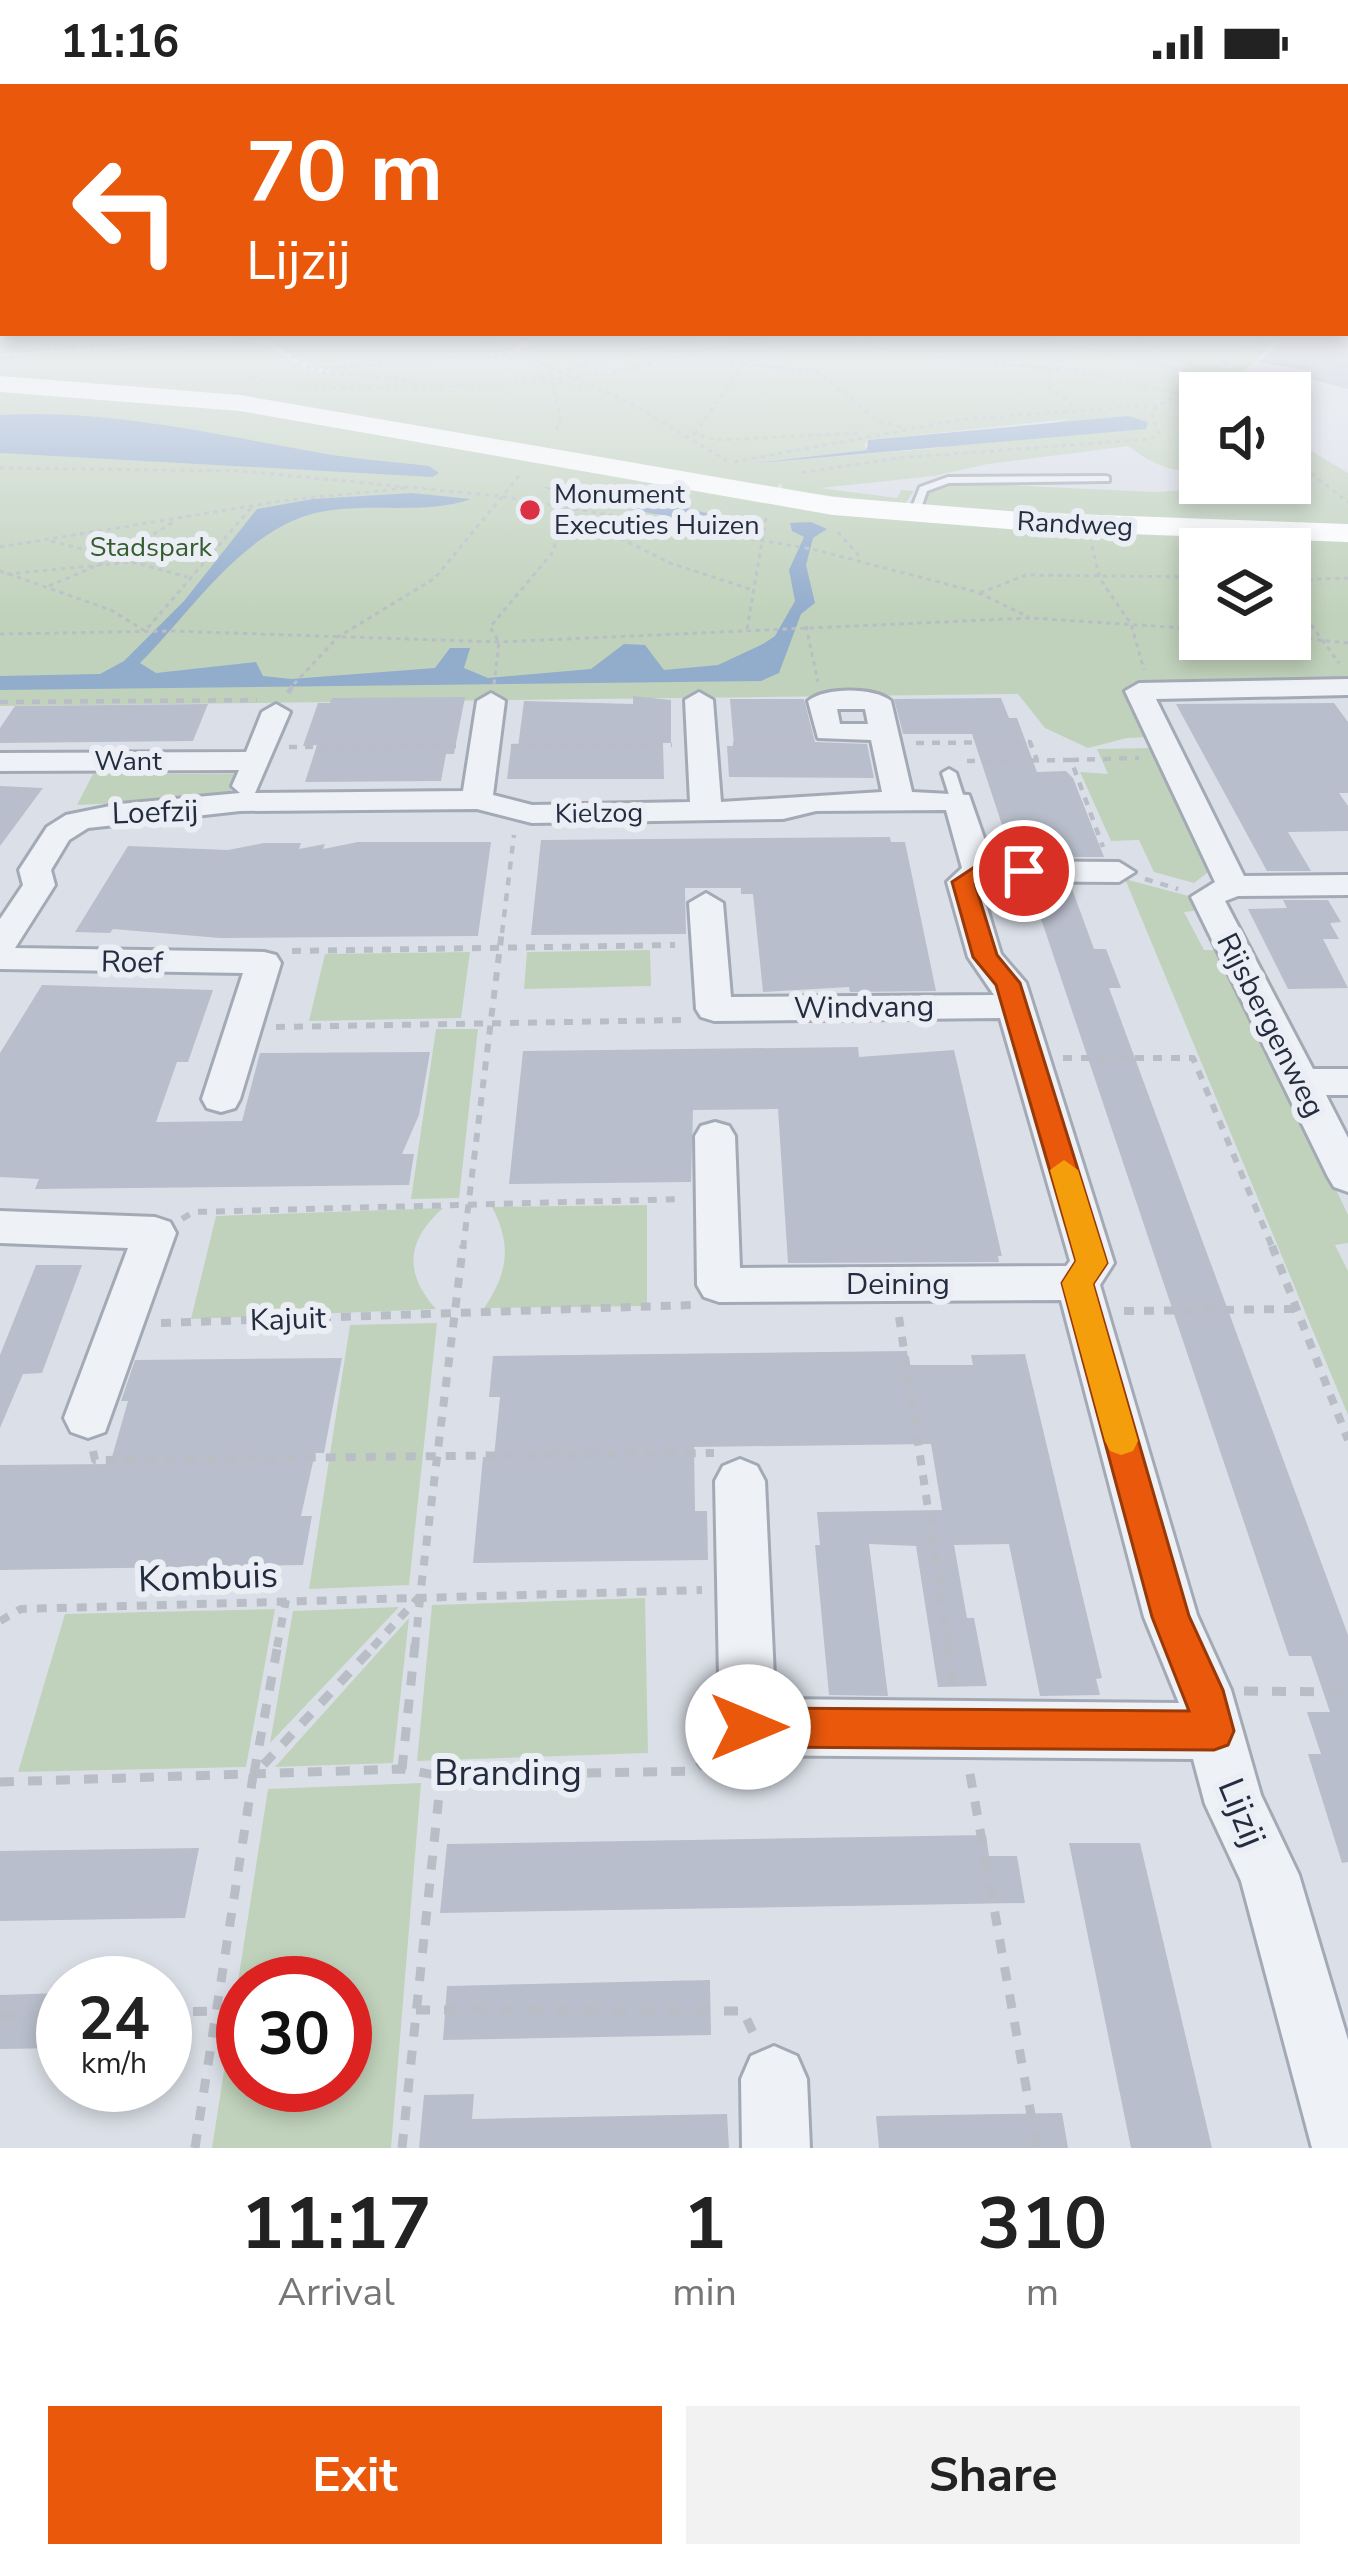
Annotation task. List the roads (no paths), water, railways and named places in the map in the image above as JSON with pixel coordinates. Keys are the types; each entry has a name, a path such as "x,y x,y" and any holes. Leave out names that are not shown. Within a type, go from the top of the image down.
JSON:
{"main road":[{"name":"Randweg","path":"367,424 773,498 1187,530 1348,533"}],"street":[{"name":"Rijsbergenweg","path":"1348,687 1139,691 1298,1082 1348,1177"},
{"path":"240,802 269,754 276,700"},
{"path":"699,700 706,811"},
{"path":"477,800 491,701"},
{"path":"885,738 828,732 822,701 877,701 899,801"},
{"name":"Want","path":"0,762 269,754"},
{"name":"Kielzog","path":"240,802 477,800 532,814 706,811 899,801 954,787 979,871"},
{"name":"Loefzij","path":"0,944 39,885 35,870 62,830 100,813 209,812 240,802"},
{"path":"979,871 1116,872"},
{"name":"Lijzij","path":"979,871 963,882 986,957 1008,983 1092,1263 1082,1297 1171,1617 1209,1711 1234,1804 1270,1875 1346,2148"},
{"path":"1220,892 1348,885"},
{"name":"Windvang","path":"706,903 714,1009 1013,1006"},
{"name":"Roef","path":"0,958 264,963 221,1099"},
{"path":"1298,1082 1348,1082"},
{"name":"Deining","path":"715,1136 719,1285 895,1284 1082,1297"},
{"path":"0,1227 155,1233 88,1418"},
{"path":"740,1481 748,1727 962,1729 1209,1711"},
{"path":"774,2079 776,2148"}],"lane":[{"path":"915,512 923,489 948,480 1106,479"}],"water":[{"path":"0,424 158,424 325,454 429,466 439,473 432,477 0,453"},
{"path":"1038,424 1147,424 1146,429 748,464 867,450 868,440"},
{"path":"543,487 658,501 731,519 669,517"},
{"path":"412,493 471,499 431,507 325,511 280,527 215,580 140,663 156,673 256,662 263,676 291,679 435,668 450,648 470,648 464,668 488,678 591,669 624,644 645,645 664,670 718,665 775,636 795,601 789,570 804,537 792,531 790,523 811,522 827,529 813,538 806,565 815,603 801,614 779,673 761,681 0,690 0,676 100,674 124,661 184,601 257,509 313,499"}],"place":[{"name":"Monument Executies Huizen","path":"530,510"}],"park label":[{"name":"Stadspark","path":"151,547"}]}
